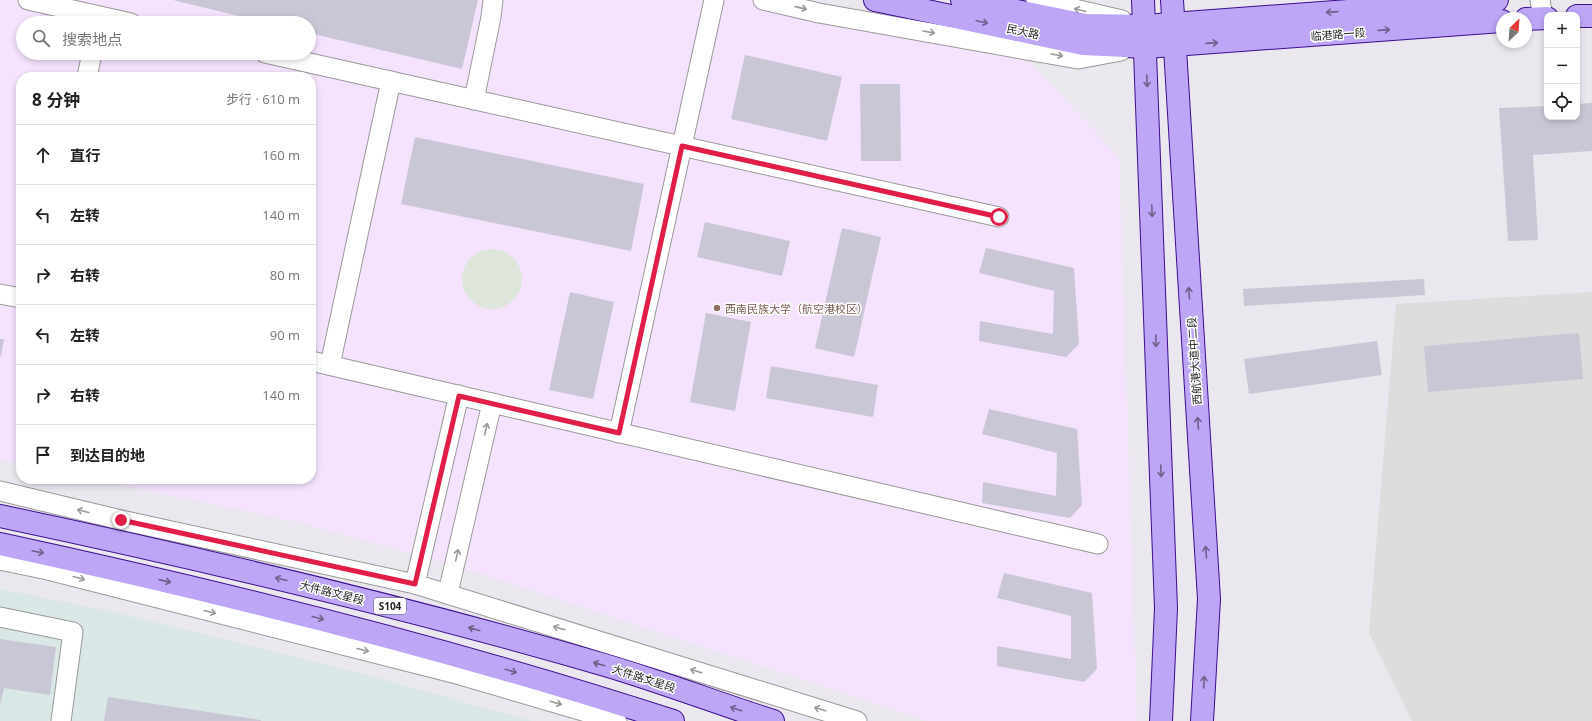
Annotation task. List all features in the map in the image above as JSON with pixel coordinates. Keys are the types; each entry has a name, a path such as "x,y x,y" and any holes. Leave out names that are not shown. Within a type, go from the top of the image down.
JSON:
{"main road":[{"name":"民大路","path":"875,0 1083,44 1145,36 1173,24"},
{"name":"民大路","path":"962,0 1145,36 1173,46"},
{"path":"1143,0 1166,608 1161,721"},
{"name":"西航港大道中二段","path":"1172,0 1173,46 1209,599 1202,721"},
{"name":"临港路一段","path":"1173,24 1497,0"},
{"path":"1580,16 1592,16"},
{"name":"临港路一段","path":"1173,46 1496,21"},
{"name":"大件路文星段","path":"0,516 128,543 418,613 607,666 773,721"},
{"path":"0,544 245,599 396,638 568,687 673,721"}],"street":[{"path":"28,0 100,13"},
{"path":"474,100 491,16 492,0"},
{"path":"619,433 714,0"},
{"path":"763,0 819,12 1078,59 1145,36"},
{"path":"1036,0 1145,36"},
{"path":"88,72 91,60"},
{"path":"297,60 999,217"},
{"path":"330,365 392,81"},
{"path":"0,294 16,297"},
{"path":"316,362 1098,544"},
{"path":"415,584 459,396"},
{"path":"448,593 492,403"},
{"path":"0,491 121,520 415,584 857,721"},
{"path":"0,560 48,570 453,673 617,721"},
{"path":"0,617 73,632 61,721"}],"shaded area":[{"name":"西南民族大学（航空港校区）","path":"0,0 811,0 821,2 818,18 1028,61 1119,157 1137,721 927,721 470,570 298,522 116,484 316,484 316,72 16,72 16,463 0,460"},
{"path":"492,249 504,251 517,262 520,267 522,279 520,291 509,304 504,307 492,309 480,307 467,296 464,291 462,279 464,267 475,254 480,251"},
{"path":"1592,292 1592,721 1412,721 1369,633 1396,304"},
{"path":"0,589 104,610 359,673 532,721 0,721"}],"building":[{"path":"173,0 478,0 462,69 316,35 316,16 238,16"},
{"path":"745,55 842,77 827,141 731,119"},
{"path":"860,84 900,84 901,161 861,161"},
{"path":"1592,103 1592,151 1533,155 1538,240 1508,241 1499,108 1544,106 1544,120 1580,120 1580,104"},
{"path":"415,137 644,184 631,251 401,204"},
{"path":"705,222 790,241 782,276 697,257"},
{"path":"842,228 881,237 854,357 815,348"},
{"path":"986,248 1074,268 1079,344 1066,357 979,341 980,321 1053,334 1054,291 979,273"},
{"path":"1424,279 1425,295 1244,306 1243,289"},
{"path":"570,292 614,302 593,399 549,390"},
{"path":"706,313 751,322 735,411 690,402"},
{"path":"1579,333 1583,379 1428,392 1424,346"},
{"path":"0,339 4,339 1,356 0,356"},
{"path":"1377,341 1382,375 1249,394 1244,359"},
{"path":"771,366 878,385 873,417 766,398"},
{"path":"989,409 1077,429 1082,505 1070,518 982,503 983,482 1056,496 1057,453 982,434"},
{"path":"1004,573 1092,593 1097,669 1084,682 997,666 997,646 1071,659 1071,616 997,598"},
{"path":"0,639 56,647 50,695 4,688 0,705"},
{"path":"108,697 261,720 261,721 104,721"}],"place":[{"name":"西南民族大学（航空港校区）","path":"717,308"}],"route":[{"path":"121,520 415,584 459,396 619,433 682,146 999,217"}]}
